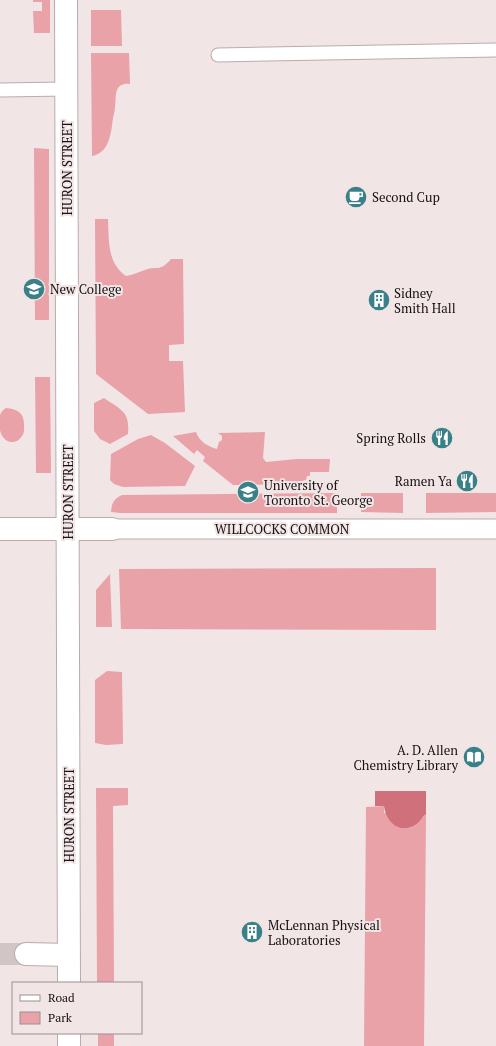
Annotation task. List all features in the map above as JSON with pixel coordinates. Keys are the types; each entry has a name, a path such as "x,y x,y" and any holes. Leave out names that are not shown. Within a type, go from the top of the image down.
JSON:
{"street":[{"name":"HURON STREET","path":"66,0 69,982"},
{"name":"WILLCOCKS COMMON","path":"0,529 496,529"},
{"path":"26,954 69,955"},
{"path":"69,1034 69,1046"}],"lane":[{"path":"218,55 496,50"},
{"path":"0,90 67,89"}],"green space":[{"path":"33,0 50,0 50,33 34,33 33,11 42,11 42,2 33,2"},
{"path":"91,10 121,10 122,46 91,46"},
{"path":"91,53 129,53 130,84 122,85 118,88 108,141 103,151 92,156"},
{"path":"34,148 49,149 49,320 35,320"},
{"path":"95,219 108,219 109,243 112,258 115,265 126,276 164,266 171,259 183,259 184,344 169,345 169,361 183,361 185,412 148,414 96,374"},
{"path":"35,377 50,377 51,473 36,473"},
{"path":"104,398 123,412 126,416 128,426 128,434 110,444 100,439 94,431 94,403"},
{"path":"6,408 18,411 22,416 24,423 24,433 19,439 12,442 9,442 3,438 0,430 0,415"},
{"path":"196,432 204,443 217,449 219,442 222,440 222,436 218,433 265,432 263,458 266,462 297,459 330,459 329,472 310,472 310,476 307,476 306,480 302,481 303,484 233,485 203,461 205,457 197,450 194,454 173,436"},
{"path":"151,435 165,443 195,466 185,486 123,487 114,484 110,480 111,454 138,439"},
{"path":"337,493 337,513 111,512 114,501 122,495"},
{"path":"361,493 403,493 403,513 361,512"},
{"path":"426,493 496,493 496,512 426,513"},
{"path":"436,568 436,630 121,629 119,569"},
{"path":"110,574 112,627 96,627 96,590"},
{"path":"107,671 122,672 123,744 106,745 95,743 95,680"},
{"path":"96,788 128,788 128,805 113,806 114,982 97,982"},
{"path":"384,806 384,813 422,818 426,814 424,1046 364,1046 366,807"},
{"path":"98,1034 114,1034 114,1046 98,1046"}],"shaded area":[{"path":"375,791 426,791 426,814 415,825 404,828 394,825 387,817 384,806 375,806"}],"tunnel":[{"path":"0,954 26,954"}],"place":[{"name":"Second Cup","path":"356,197"},
{"name":"New College","path":"34,289"},
{"name":"Sidney Smith Hall","path":"379,300"},
{"name":"Spring Rolls","path":"442,438"},
{"name":"Ramen Ya","path":"467,481"},
{"name":"University of Toronto St. George","path":"248,492"},
{"name":"A. D. Allen Chemistry Library","path":"474,757"},
{"name":"McLennan Physical Laboratories","path":"252,932"}]}
